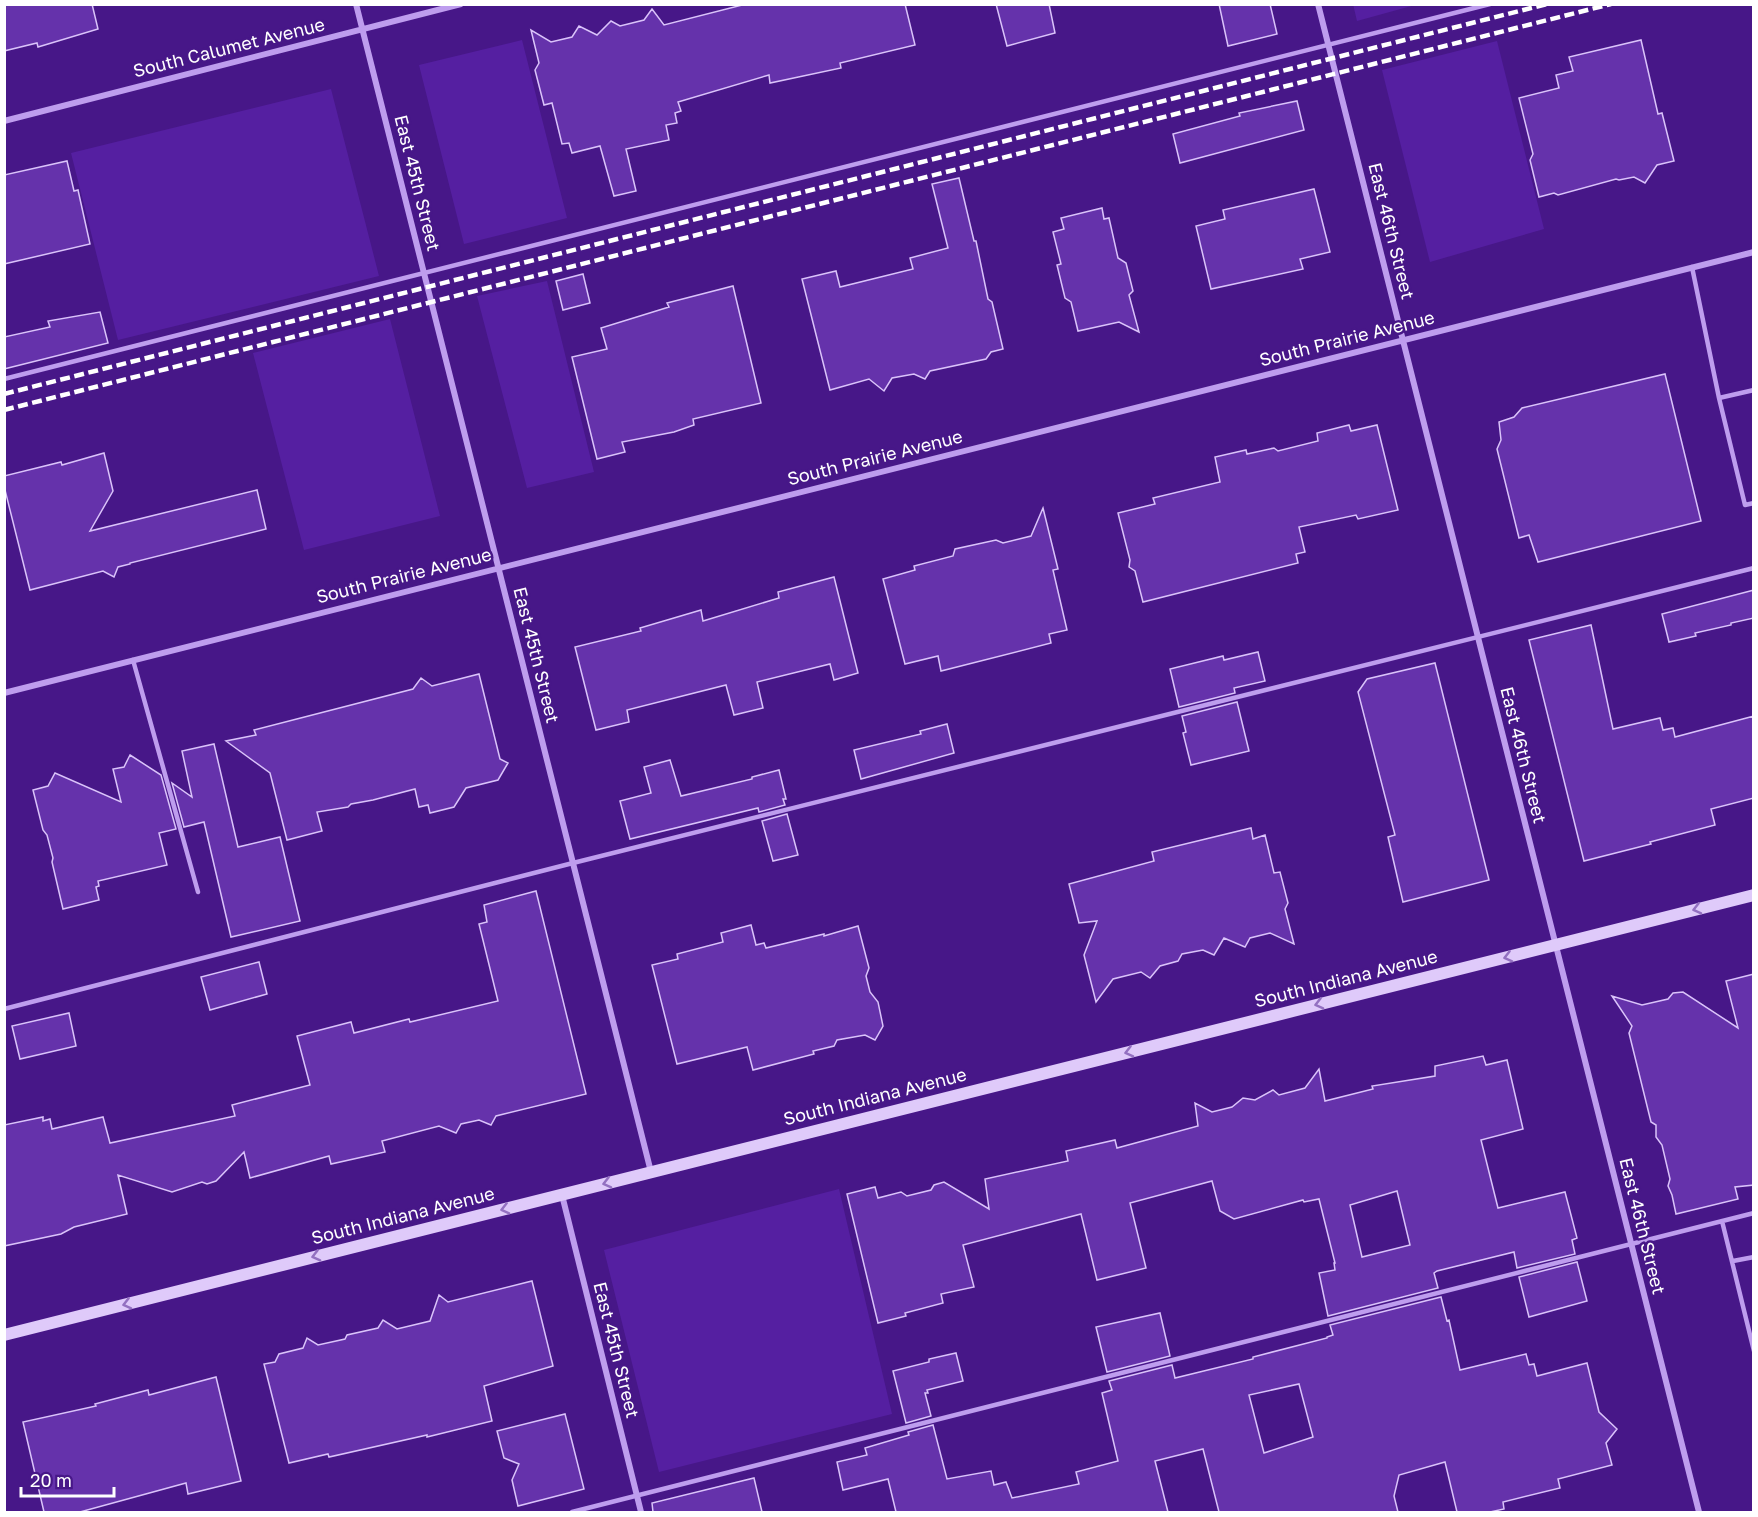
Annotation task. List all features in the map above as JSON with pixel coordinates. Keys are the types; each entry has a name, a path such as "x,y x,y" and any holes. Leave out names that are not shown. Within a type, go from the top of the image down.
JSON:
{"street":[{"name":"East 45th Street","path":"356,4 651,1172"},
{"name":"South Calumet Avenue","path":"4,121 461,4"},
{"name":"East 46th Street","path":"1318,4 1699,1512"},
{"name":"South Prairie Avenue","path":"4,693 1754,252"},
{"name":"South Indiana Avenue","path":"4,1335 1754,895"},
{"name":"East 45th Street","path":"562,1195 641,1512"}],"lane":[{"path":"4,379 1490,4"},
{"path":"1692,267 1719,398 1745,505 1754,503"},
{"path":"1719,398 1754,390"},
{"path":"4,1009 573,863 1754,568"},
{"path":"134,660 198,892"},
{"path":"572,1512 1754,1213"},
{"path":"1722,1221 1754,1351"},
{"path":"1733,1261 1754,1257"}],"shaded area":[{"path":"1353,4 1415,4 1415,5 1357,21"},
{"path":"522,40 567,218 464,244 419,65"},
{"path":"1497,41 1544,229 1430,262 1382,70"},
{"path":"331,89 379,276 118,340 71,153"},
{"path":"547,281 594,472 527,488 477,296"},
{"path":"390,319 440,516 304,550 253,353"},
{"path":"839,1189 892,1414 659,1472 604,1250"}],"building":[{"path":"4,4 92,4 98,29 38,47 37,43 4,51"},
{"path":"746,4 905,4 915,45 840,63 841,68 770,83 769,75 678,102 681,111 675,113 677,123 666,125 669,140 626,149 636,191 614,196 600,146 572,153 569,143 562,144 552,103 544,105 535,70 539,63 531,30 551,42 572,37 579,26 597,35 611,21 620,26 644,20 652,9 664,25"},
{"path":"996,4 1049,4 1055,33 1007,46"},
{"path":"1219,4 1270,4 1277,34 1228,46"},
{"path":"1641,40 1658,114 1662,113 1674,161 1657,165 1645,183 1634,177 1616,179 1558,195 1554,193 1539,197 1530,160 1533,154 1519,98 1559,88 1556,75 1573,71 1569,57"},
{"path":"1297,101 1304,130 1180,163 1173,134 1240,116 1239,113"},
{"path":"67,161 74,191 78,190 90,244 4,264 4,175"},
{"path":"959,178 974,241 976,241 988,299 992,302 1003,349 991,352 986,359 930,371 925,379 914,374 892,378 884,391 869,379 830,390 802,279 836,271 840,287 913,269 910,258 948,248 932,184"},
{"path":"1314,189 1330,252 1300,259 1303,269 1211,289 1196,226 1225,219 1223,210"},
{"path":"1102,208 1104,219 1109,218 1118,258 1126,263 1133,291 1129,295 1139,332 1119,322 1078,331 1071,302 1065,298 1057,265 1061,264 1053,232 1064,229 1061,218"},
{"path":"583,274 590,303 563,310 556,281"},
{"path":"733,286 761,403 693,419 694,425 674,432 622,442 625,452 597,459 572,357 607,349 601,328 669,307 667,303"},
{"path":"100,312 108,343 4,369 4,337 50,327 48,321"},
{"path":"1665,374 1701,521 1538,562 1529,535 1519,538 1497,449 1501,440 1499,422 1514,417 1522,408"},
{"path":"1349,425 1351,431 1377,425 1398,510 1358,519 1356,515 1299,527 1305,552 1296,554 1298,563 1143,602 1135,571 1129,567 1130,560 1118,513 1155,504 1153,498 1220,482 1215,457 1246,450 1247,454 1274,448 1278,451 1318,441 1317,433"},
{"path":"104,453 113,491 90,531 257,490 266,529 130,563 118,567 114,577 103,571 30,590 4,486 4,476 61,462 62,465"},
{"path":"1043,508 1058,569 1053,570 1067,630 1049,634 1051,643 941,671 938,656 905,664 883,579 915,570 914,566 953,556 955,549 996,540 1003,543 1031,536"},
{"path":"834,577 858,673 834,680 830,664 757,682 763,708 734,715 726,685 627,710 629,722 596,730 575,647 641,631 640,628 701,610 703,621 779,598 778,592"},
{"path":"1754,590 1754,618 1669,642 1662,614"},
{"path":"1591,625 1613,729 1660,718 1663,730 1673,728 1675,737 1754,716 1754,798 1711,809 1715,825 1584,861 1529,640"},
{"path":"1258,652 1265,681 1234,688 1235,693 1179,707 1170,669 1223,656 1224,660"},
{"path":"1435,663 1489,880 1403,902 1388,837 1395,835 1358,692 1367,679"},
{"path":"479,674 500,759 508,763 498,780 466,788 454,807 430,813 428,805 419,807 415,789 351,804 348,807 317,812 322,831 287,840 270,773 226,741 256,735 254,730 413,689 421,678 432,686"},
{"path":"1237,702 1249,751 1191,765 1183,733 1186,732 1182,716"},
{"path":"947,724 954,753 861,779 854,750 921,734 920,731"},
{"path":"214,744 238,847 280,837 300,921 231,937 204,822 184,827 172,783 192,797 182,751"},
{"path":"130,755 161,775 176,829 159,833 167,865 98,881 99,886 96,887 99,900 63,909 53,858 33,790 48,786 55,773 121,802 113,769 124,767"},
{"path":"670,760 681,796 779,770 786,799 783,799 785,805 759,812 758,808 630,839 620,801 651,793 644,767"},
{"path":"787,814 798,855 773,861 762,821"},
{"path":"1251,828 1253,839 1265,835 1274,873 1280,872 1288,903 1285,909 1294,944 1270,933 1250,938 1245,947 1224,938 1214,955 1203,950 1182,954 1178,961 1160,966 1150,978 1141,972 1113,979 1096,1002 1084,955 1097,921 1079,923 1069,884 1154,861 1152,852"},
{"path":"536,891 586,1094 496,1116 491,1125 479,1120 461,1124 456,1133 439,1126 382,1141 385,1152 331,1164 329,1156 250,1178 244,1152 216,1181 207,1184 202,1182 172,1192 118,1175 127,1214 74,1227 61,1234 4,1246 4,1125 43,1117 43,1121 50,1119 52,1129 103,1117 110,1143 235,1116 232,1105 310,1085 297,1036 351,1022 354,1033 498,1001 479,924 487,922 484,905"},
{"path":"751,925 756,945 764,943 766,948 824,934 824,936 858,926 869,968 866,976 870,992 878,1002 883,1026 875,1040 865,1035 837,1040 834,1046 813,1051 814,1054 753,1070 747,1047 677,1064 652,965 678,959 677,954 723,942 721,933"},
{"path":"259,962 267,994 210,1010 201,977"},
{"path":"1754,974 1754,1185 1735,1187 1738,1199 1676,1214 1668,1186 1670,1179 1662,1145 1656,1137 1656,1125 1651,1122 1629,1033 1632,1026 1612,996 1642,1005 1668,999 1673,993 1683,992 1738,1028 1726,981"},
{"path":"69,1013 76,1046 20,1059 12,1026"},
{"path":"1483,1056 1486,1065 1507,1060 1523,1129 1481,1140 1498,1208 1565,1192 1577,1238 1572,1240 1575,1254 1517,1268 1514,1252 1437,1271 1434,1273 1438,1288 1328,1316 1319,1273 1335,1270 1335,1263 1319,1199 1304,1202 1303,1200 1234,1219 1220,1211 1212,1181 1130,1203 1146,1268 1097,1280 1081,1214 963,1245 974,1287 941,1294 943,1303 878,1323 847,1194 875,1187 878,1198 901,1192 907,1196 931,1190 934,1185 944,1182 989,1209 985,1179 1068,1161 1066,1151 1115,1140 1117,1148 1198,1126 1195,1103 1212,1112 1232,1107 1243,1098 1255,1100 1273,1090 1279,1095 1305,1088 1319,1069 1325,1101 1373,1089 1372,1086 1435,1076 1435,1066","holes":["1397,1191 1410,1245 1362,1257 1350,1205"]},
{"path":"1577,1262 1587,1301 1529,1317 1519,1277"},
{"path":"532,1281 553,1366 484,1386 492,1421 427,1437 427,1435 329,1457 328,1454 289,1463 264,1364 275,1362 279,1354 303,1348 307,1338 318,1345 378,1328 383,1320 397,1329 430,1321 439,1295 448,1302"},
{"path":"1441,1297 1447,1321 1449,1320 1460,1370 1526,1354 1529,1365 1534,1364 1537,1376 1587,1363 1599,1412 1617,1429 1606,1443 1612,1465 1558,1479 1560,1488 1503,1502 1504,1509 1490,1512 1457,1512 1445,1462 1399,1475 1394,1496 1398,1512 1219,1512 1203,1449 1155,1461 1168,1512 896,1512 888,1479 843,1490 837,1462 867,1455 865,1448 933,1425 947,1479 991,1471 994,1485 1006,1482 1012,1498 1079,1484 1076,1472 1118,1461 1102,1393 1112,1390 1109,1381 1172,1365 1175,1378 1253,1359 1253,1357 1327,1338 1333,1335 1330,1325","holes":["1299,1384 1313,1437 1264,1453 1249,1395"]},
{"path":"1160,1313 1170,1356 1107,1372 1096,1327"},
{"path":"956,1353 963,1381 927,1390 928,1393 925,1393 931,1416 906,1423 893,1371"},
{"path":"216,1377 241,1481 188,1494 186,1483 80,1512 44,1512 23,1422 96,1406 95,1404 148,1390 149,1395"},
{"path":"565,1414 584,1489 518,1506 512,1480 519,1464 504,1458 497,1431"},
{"path":"754,1478 762,1512 653,1512 652,1503"}],"railway":[{"path":"4,394 1547,4"},
{"path":"4,410 1611,4"}]}
